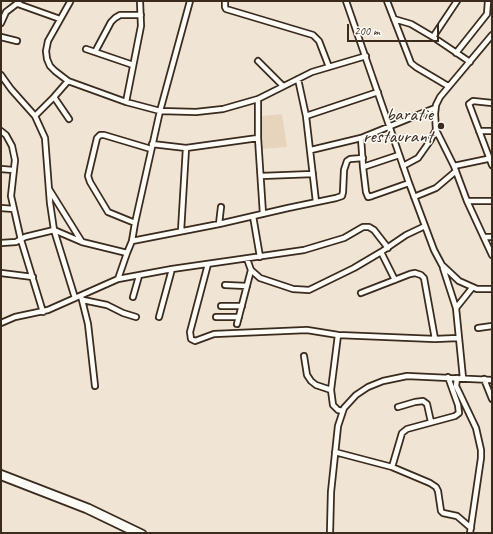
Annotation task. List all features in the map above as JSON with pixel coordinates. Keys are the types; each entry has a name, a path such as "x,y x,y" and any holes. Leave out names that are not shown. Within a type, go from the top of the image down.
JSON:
{"street":[{"path":"126,102 139,39 141,15 140,1"},
{"path":"118,279 126,253 132,241 160,111 190,1"},
{"path":"225,1 226,9 312,35 319,41 329,67"},
{"path":"346,1 414,197 434,250 442,265 456,308 463,378"},
{"path":"387,1 412,62 416,67 448,86"},
{"path":"433,37 457,1"},
{"path":"456,52 487,13 488,1"},
{"path":"1,23 6,12 19,2 60,19"},
{"path":"70,2 48,41 46,51 47,59 55,71 68,81 126,102 160,111 196,112 223,109 258,99 298,79 329,67 366,56"},
{"path":"95,52 111,22 115,18 120,15 141,15"},
{"path":"394,19 411,24 470,62"},
{"path":"492,35 440,96 435,108 436,130 455,168 492,255"},
{"path":"1,37 17,41"},
{"path":"86,49 133,65"},
{"path":"258,60 283,86"},
{"path":"1,75 11,89 35,116 45,138 48,188 54,230 74,298"},
{"path":"298,79 306,116 311,150 316,202"},
{"path":"35,116 54,98 68,81"},
{"path":"306,116 378,92"},
{"path":"54,98 69,119"},
{"path":"258,99 258,138 263,214"},
{"path":"492,103 469,102 469,106 491,158 492,165"},
{"path":"311,150 361,138 435,108"},
{"path":"404,166 418,158 428,145 436,130"},
{"path":"1,131 6,135 12,146 15,160 11,196 21,240 43,312"},
{"path":"479,131 492,131"},
{"path":"135,223 108,212 90,182 88,176 97,138 100,135 152,147 186,148 258,138"},
{"path":"361,138 363,167 368,197 409,182"},
{"path":"181,231 186,148"},
{"path":"363,167 400,155"},
{"path":"132,241 219,224 342,196 346,162 350,159 363,158"},
{"path":"414,197 436,188 455,168 491,158"},
{"path":"1,169 14,170"},
{"path":"261,176 313,174"},
{"path":"48,188 82,242"},
{"path":"468,201 492,201"},
{"path":"219,224 221,207"},
{"path":"1,208 14,209"},
{"path":"253,216 260,257"},
{"path":"247,259 251,270 260,278 280,286 309,290 354,268 388,248 406,235 425,226"},
{"path":"82,298 118,279 172,269 260,257 315,247 344,238 366,227 374,230 388,248"},
{"path":"1,243 16,242 26,237 54,230 82,242 126,253"},
{"path":"484,237 492,237"},
{"path":"381,252 395,280"},
{"path":"208,264 190,332 192,340 199,341 214,334 307,330 338,335 435,339 458,338"},
{"path":"442,265 455,277 472,288 484,290 492,289"},
{"path":"159,317 172,269"},
{"path":"237,324 251,270"},
{"path":"1,273 33,278"},
{"path":"361,293 415,273 422,275 424,278 435,339"},
{"path":"133,297 139,276"},
{"path":"225,285 247,286"},
{"path":"456,308 472,288"},
{"path":"1,323 14,316 43,312 74,298 82,298 107,305 123,313 136,317"},
{"path":"82,298 88,324 96,386"},
{"path":"221,306 242,306"},
{"path":"216,317 239,317"},
{"path":"478,328 492,326"},
{"path":"338,335 331,390 333,405 338,410 343,411"},
{"path":"304,356 307,376 316,385 331,390"},
{"path":"330,533 331,492 338,426 346,405 356,395 368,387 382,381 407,376 492,380"},
{"path":"392,467 402,434 407,429 455,416 459,413 458,405 448,377"},
{"path":"457,378 456,386 476,428 481,450 471,530"},
{"path":"484,379 492,399"},
{"path":"398,407 424,401 427,404 431,422"},
{"path":"335,452 392,467 430,483 436,487 438,491 442,513 457,516 471,530"},
{"path":"1,473 89,507 143,533"},
{"path":"1,477 92,512 134,533"}],"shaded area":[{"path":"282,114 287,147 261,149 260,116"}],"place":[{"name":"baratie restaurant","path":"441,126"}]}
